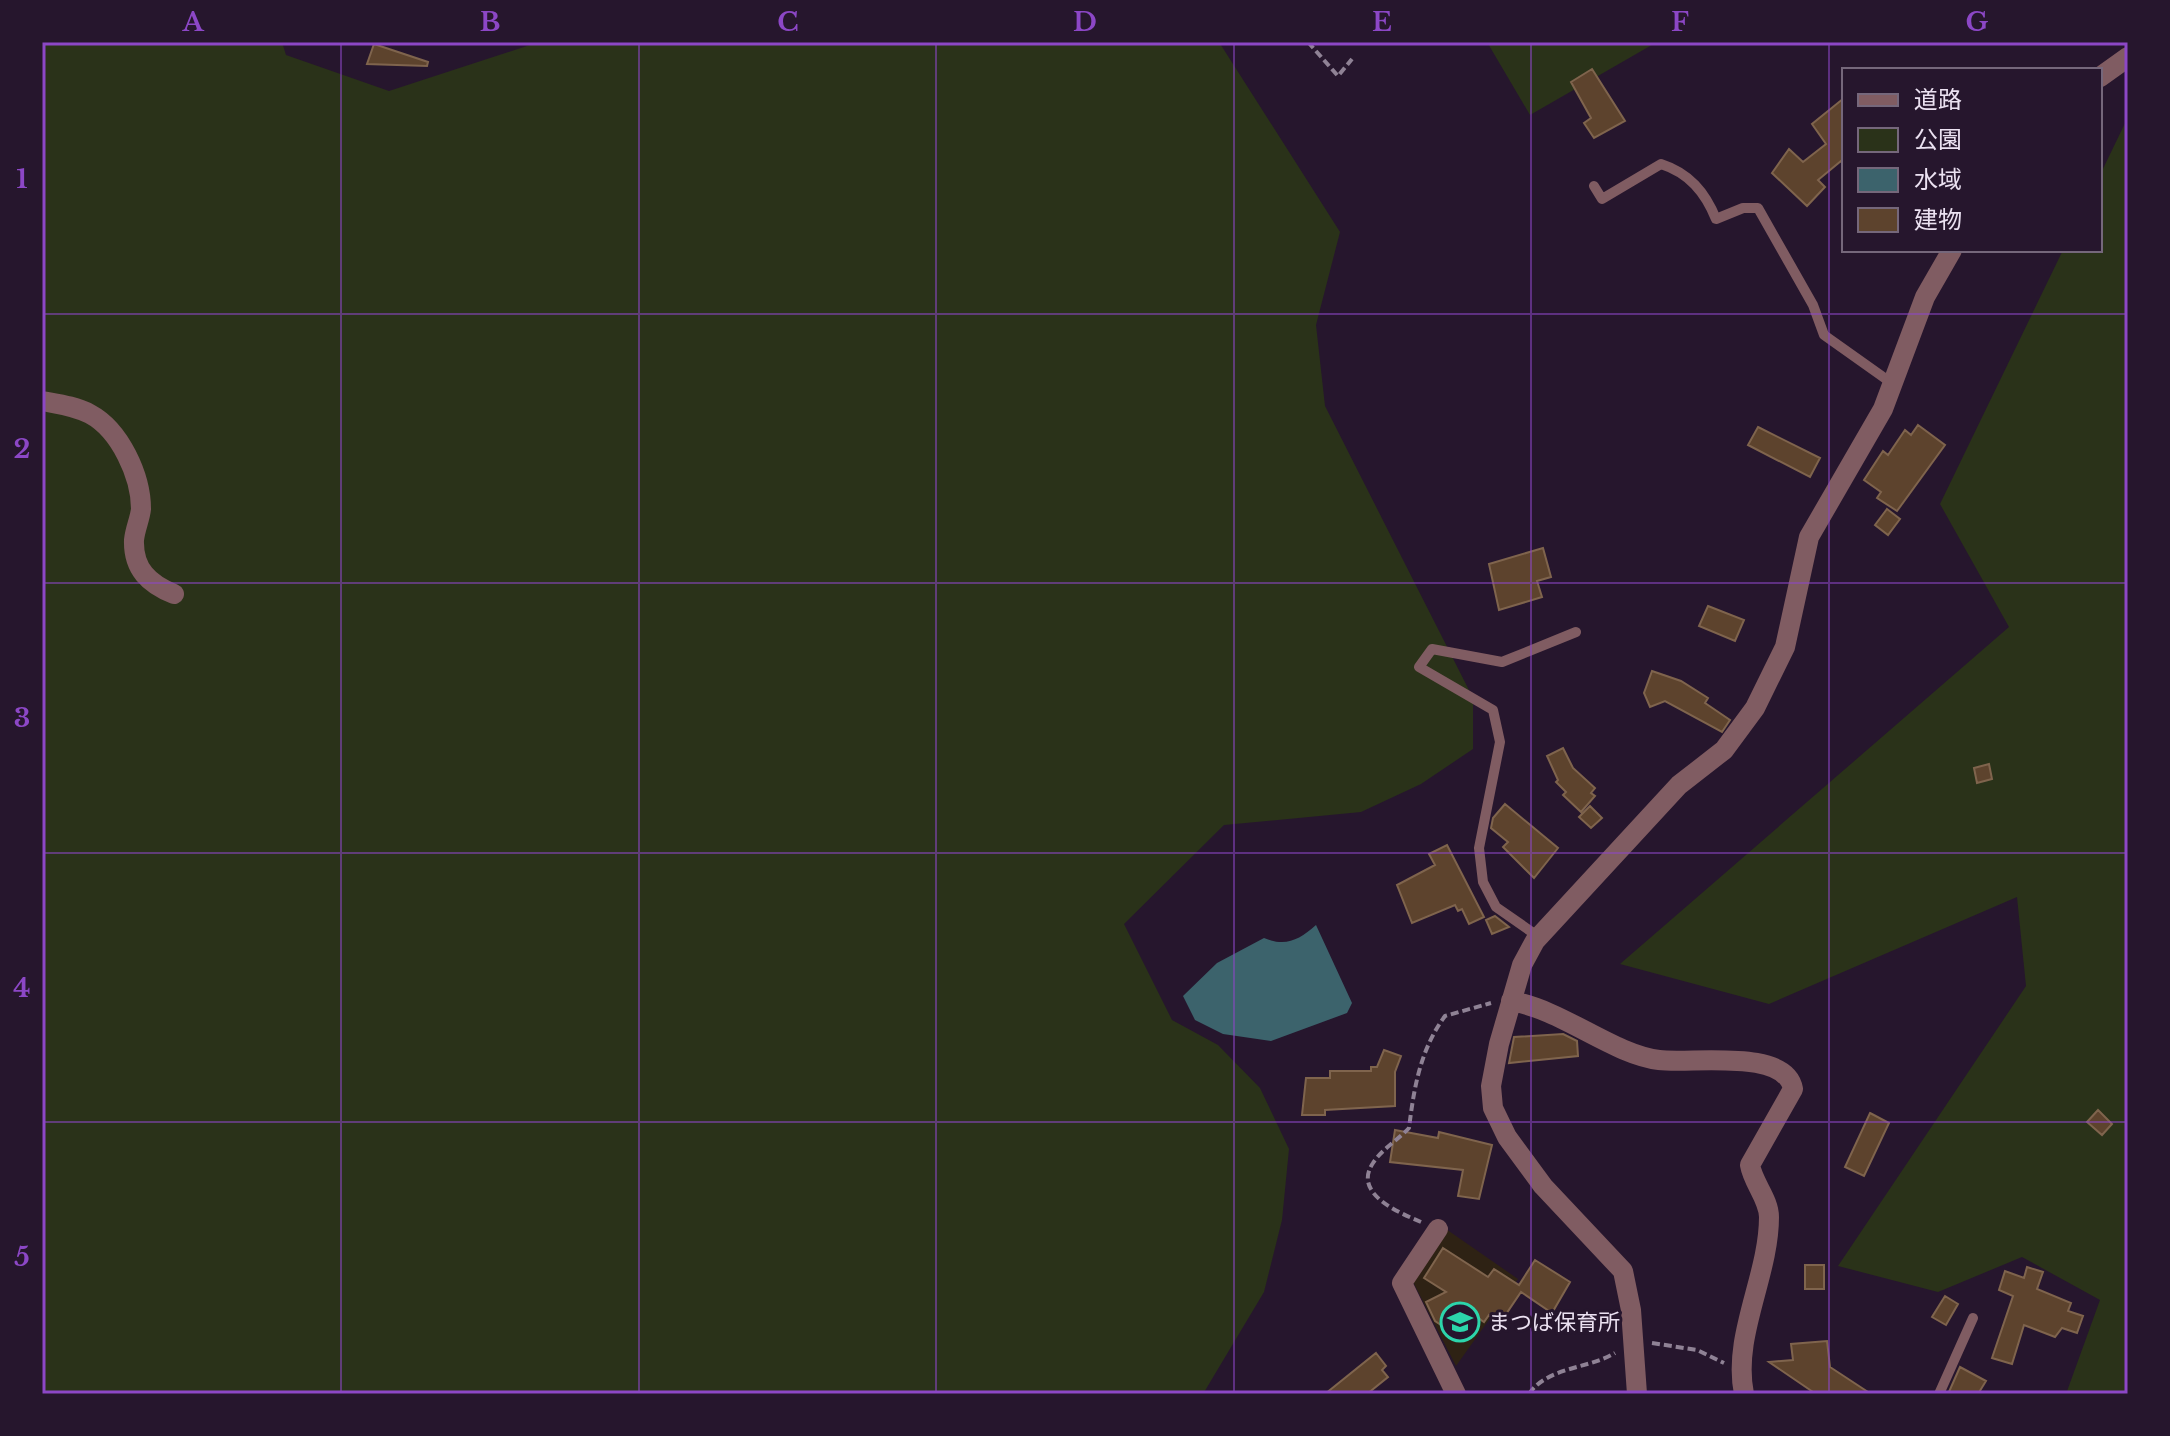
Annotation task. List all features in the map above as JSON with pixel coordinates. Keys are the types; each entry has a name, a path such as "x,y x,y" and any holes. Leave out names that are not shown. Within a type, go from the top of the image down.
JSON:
{"street":[{"path":"2102,76 2128,57"},
{"path":"1637,1394 1632,1320 1623,1271 1543,1186 1507,1137 1493,1108 1491,1086 1512,998 1522,965 1539,937 1679,785 1724,750 1755,708 1785,647 1809,537 1883,409 1925,297 1951,252"},
{"path":"42,401 91,414 107,427 125,451 141,509 134,541 142,574 152,586 174,594"},
{"path":"1512,998 1659,1060 1702,1059 1779,1067 1791,1078 1793,1089 1750,1165 1769,1215 1759,1286 1739,1369 1744,1394"},
{"path":"1438,1229 1402,1283 1456,1394"}],"lane":[{"path":"1594,186 1602,199 1661,164 1683,171 1708,200 1716,219 1743,208 1758,208 1813,305 1824,335 1893,384"},
{"path":"1539,937 1496,907 1483,882 1479,848 1500,742 1493,710 1419,667 1432,649 1502,662 1576,632"},
{"path":"1939,1394 1973,1318"}],"path":[{"path":"1308,42 1338,76 1352,59"},
{"path":"1438,1229 1391,1209 1374,1194 1368,1180 1370,1166 1409,1128 1412,1093 1420,1064 1445,1016 1512,998"}],"shaded area":[{"name":"まつば保育所","path":"1446,1229 1518,1279 1456,1366 1409,1274"}],"green space":[{"path":"42,42 282,42 286,55 389,91 539,42 1219,42 1340,232 1316,325 1325,406 1473,698 1473,749 1421,784 1361,812 1224,825 1124,924 1172,1020 1218,1045 1260,1088 1289,1149 1282,1220 1264,1292 1203,1394 42,1394"},
{"path":"1487,42 1657,42 1530,115"},
{"path":"2128,117 2128,1394 2066,1394 2100,1300 2022,1257 1938,1292 1838,1266 2026,986 2017,897 1769,1004 1620,964 2009,627 1940,504 2062,252 2102,252 2102,171"}],"water":[{"path":"1316,925 1352,1003 1347,1013 1271,1041 1223,1034 1195,1020 1183,996 1217,963 1264,938 1286,942 1304,935"}],"building":[{"path":"374,44 428,62 427,66 367,64"},
{"path":"1592,69 1625,121 1594,138 1584,123 1591,118 1571,82"},
{"path":"1842,100 1842,162 1818,180 1825,187 1807,206 1772,173 1789,149 1803,162 1826,144 1812,124"},
{"path":"1918,425 1945,445 1897,511 1877,498 1881,492 1864,480 1883,451 1888,455 1905,430 1911,435"},
{"path":"1758,427 1820,458 1810,477 1748,445"},
{"path":"1887,509 1900,519 1888,535 1875,525"},
{"path":"1543,548 1551,577 1537,581 1542,597 1499,610 1489,564"},
{"path":"1708,606 1744,620 1735,641 1699,626"},
{"path":"1652,671 1681,681 1708,698 1705,703 1730,720 1722,732 1665,701 1650,707 1644,693"},
{"path":"1563,748 1573,768 1595,788 1591,793 1595,796 1581,812 1563,795 1566,792 1556,782 1558,780 1547,756"},
{"path":"1989,764 1992,779 1977,783 1974,768"},
{"path":"1505,804 1558,848 1534,878 1503,847 1508,842 1491,828 1493,818"},
{"path":"1590,806 1602,818 1591,828 1579,817"},
{"path":"1447,845 1484,917 1469,924 1462,909 1458,911 1455,905 1412,923 1397,885 1435,865 1429,854"},
{"path":"1495,916 1509,927 1492,934 1486,920"},
{"path":"1563,1034 1577,1041 1578,1056 1509,1063 1514,1037"},
{"path":"1384,1050 1401,1056 1395,1072 1395,1106 1325,1110 1325,1115 1302,1115 1306,1078 1330,1078 1330,1071 1371,1071 1371,1067 1377,1067"},
{"path":"2098,1110 2112,1124 2102,1135 2087,1122"},
{"path":"1870,1113 1889,1123 1864,1176 1845,1167"},
{"path":"1395,1130 1438,1138 1439,1132 1492,1145 1479,1199 1458,1196 1463,1170 1390,1162"},
{"path":"1443,1248 1488,1277 1494,1269 1519,1285 1535,1260 1570,1282 1552,1313 1521,1292 1500,1323 1489,1315 1484,1322 1474,1315 1464,1330 1459,1327 1455,1334 1435,1321 1426,1302 1446,1292 1424,1278"},
{"path":"1805,1265 1824,1265 1824,1289 1805,1289"},
{"path":"2027,1267 2043,1272 2037,1289 2071,1303 2068,1311 2083,1316 2077,1333 2062,1328 2055,1337 2024,1325 2012,1364 1992,1358 2013,1296 1999,1290 2005,1271 2024,1278"},
{"path":"1945,1296 1958,1304 1946,1325 1932,1317"},
{"path":"1827,1341 1830,1367 1871,1394 1816,1394 1769,1362 1793,1360 1791,1344"},
{"path":"1376,1353 1386,1366 1382,1370 1388,1377 1367,1394 1325,1394"},
{"path":"1960,1367 1986,1381 1978,1394 1948,1394"}],"place":[{"name":"まつば保育所","path":"1460,1322"}]}
